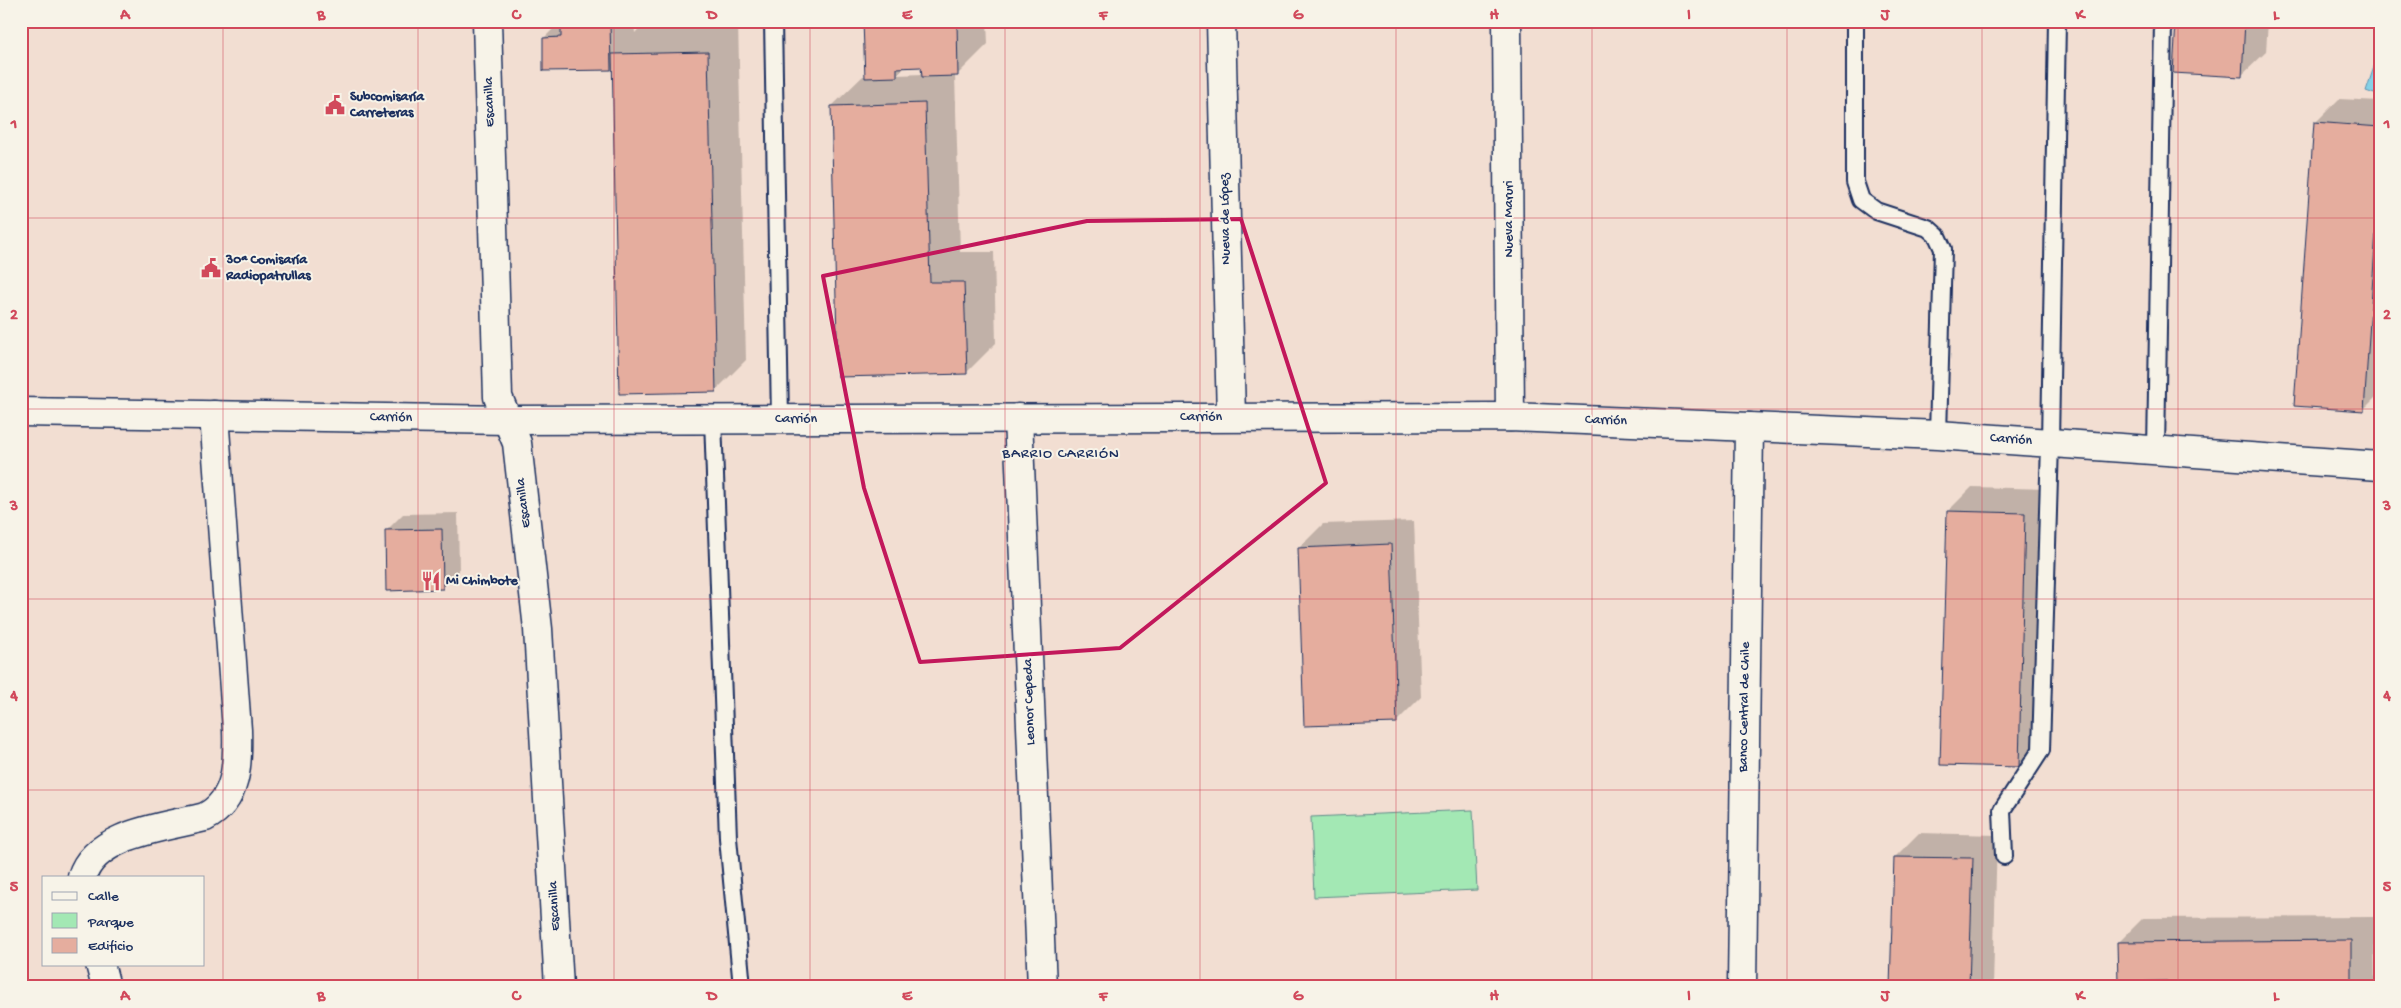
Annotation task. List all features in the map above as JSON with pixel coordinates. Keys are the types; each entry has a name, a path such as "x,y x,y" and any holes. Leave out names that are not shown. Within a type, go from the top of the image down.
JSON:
{"street":[{"name":"Escanilla","path":"487,21 498,397 517,443 538,629 559,987"},
{"name":"Nueva de López","path":"1221,21 1231,417"},
{"name":"Nueva Maruri","path":"1507,21 1510,417"},
{"name":"Carrión","path":"21,412 508,420 1510,417 1938,435 2380,466"},
{"path":"82,876 89,860 96,853 123,838 206,817 216,812 230,793 234,781 237,730 214,415"},
{"name":"Leonor Cepeda","path":"1018,418 1042,987"},
{"name":"Banco Central de Chile","path":"1742,987 1749,427"},
{"path":"101,966 106,987"}],"lane":[{"path":"773,21 780,419"},
{"path":"1855,21 1856,182 1862,200 1876,211 1928,228 1937,236 1943,249 1938,435"},
{"path":"2004,856 2002,810 2041,750 2050,443 2056,21"},
{"path":"2156,451 2163,21"},
{"path":"713,419 728,838 742,987"}],"highlighted area":[{"path":"1241,219 1326,483 1120,648 920,662 864,488 823,276 1087,221"}],"green space":[{"path":"1473,810 1477,890 1314,897 1311,817"}],"water":[{"path":"2375,64 2380,65 2380,96 2366,91"}],"building":[{"path":"561,21 610,21 611,70 543,71 543,38 561,37"},
{"path":"863,21 957,21 958,76 922,77 921,67 897,68 897,77 865,78"},
{"path":"2176,21 2245,21 2242,77 2173,73"},
{"path":"708,52 716,392 619,394 612,54"},
{"path":"925,103 930,282 964,282 967,374 838,377 831,106"},
{"path":"2314,122 2380,127 2380,171 2364,411 2294,406"},
{"path":"1947,511 2025,513 2019,767 1940,765"},
{"path":"442,529 443,589 386,591 385,530"},
{"path":"1391,544 1397,723 1304,726 1298,548"},
{"path":"1894,857 1973,858 1969,987 1890,987"},
{"path":"2351,940 2351,987 2167,987 2167,981 2118,982 2117,942"}],"place":[{"name":"Subcomisaría Carreteras","path":"335,105"},
{"name":"30ª Comisaría Radiopatrullas","path":"211,268"},
{"name":"Mi Chimbote","path":"431,581"}],"district":[{"name":"BARRIO CARRIÓN","path":"1061,454"}]}
